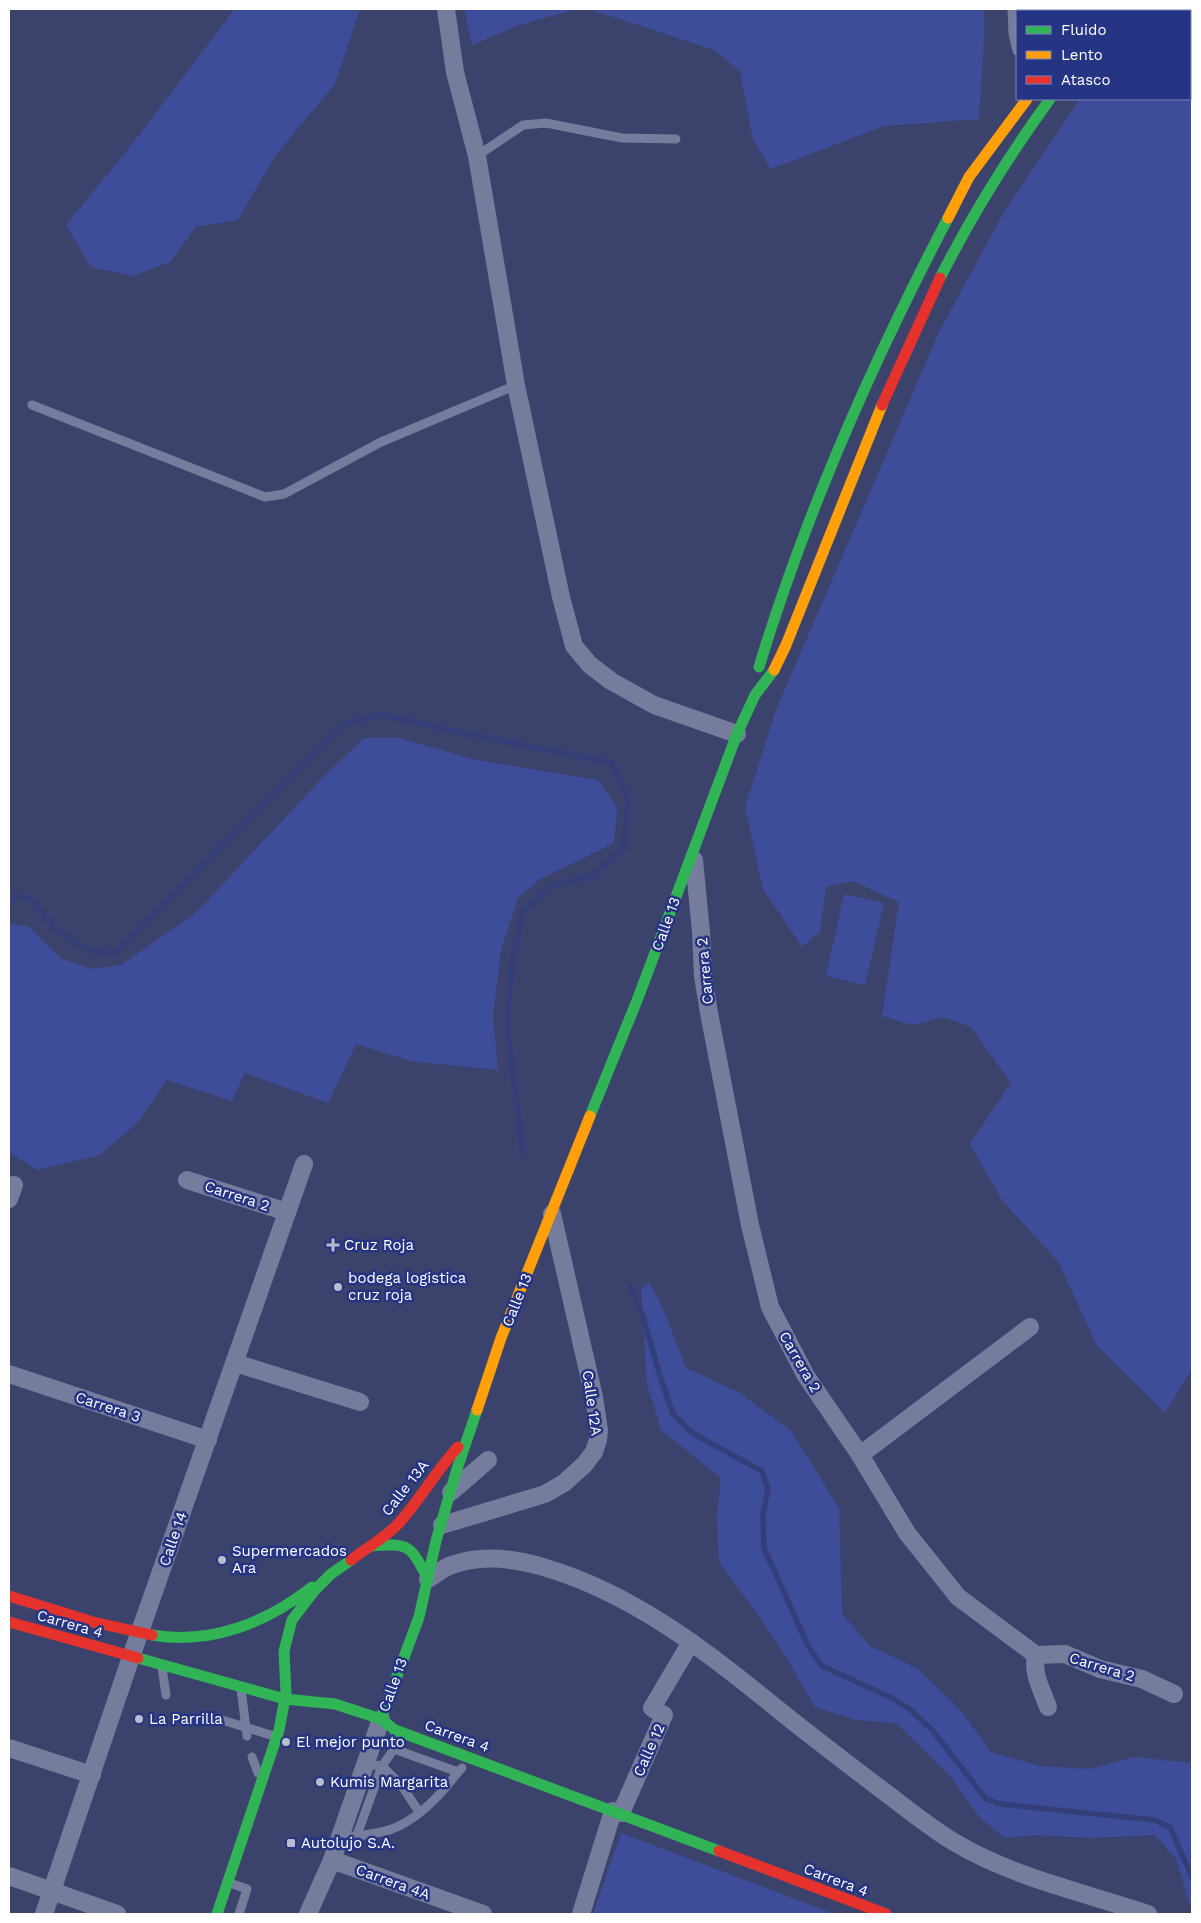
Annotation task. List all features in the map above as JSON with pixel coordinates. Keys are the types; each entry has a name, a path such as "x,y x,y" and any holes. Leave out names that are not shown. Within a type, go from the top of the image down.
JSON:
{"main road":[{"path":"756,695 758,670 777,608 840,445 864,391 915,280 968,177 1026,100"},
{"path":"756,695 771,676 786,645 862,450 893,378 960,237 994,180 1049,100"},
{"name":"Calle 13","path":"381,1719 419,1617 436,1541 467,1437 502,1338 642,989 737,734 756,695"},
{"name":"Calle 13A","path":"217,1914 278,1733 285,1700 284,1652 292,1620 315,1590 331,1574 396,1526 445,1461 467,1437"},
{"path":"370,1546 402,1544 412,1549 428,1580"},
{"name":"Carrera 4","path":"9,1596 139,1635 181,1639 228,1631 282,1609 331,1574"},
{"name":"Carrera 4","path":"9,1622 285,1700 294,1702 326,1702 357,1710 381,1719 395,1730 617,1812 855,1909 886,1914"}],"street":[{"path":"446,9 455,72 477,156 516,385 561,597 574,646 590,665 611,681 654,705 737,734"},
{"name":"Carrera 2","path":"693,850 703,976 708,1013 750,1225 770,1307 806,1376 860,1455 906,1533 958,1597 1036,1655 1065,1654 1100,1669 1142,1679 1174,1694"},
{"name":"Calle 14","path":"44,1914 131,1657 304,1164"},
{"name":"Carrera 2","path":"187,1180 287,1212"},
{"name":"Calle 12A","path":"442,1526 545,1494 564,1483 584,1465 594,1452 599,1430 594,1397 551,1214"},
{"path":"860,1455 1030,1327"},
{"path":"234,1363 360,1402"},
{"name":"Carrera 3","path":"9,1374 208,1440"},
{"path":"451,1493 488,1460"},
{"path":"428,1580 449,1566 473,1560 501,1558 526,1562 558,1571 596,1586 629,1602 691,1642 850,1766 953,1841 977,1855 1027,1876 1148,1914"},
{"name":"Calle 12","path":"581,1914 617,1812 664,1715 652,1708 691,1642"},
{"path":"1036,1655 1034,1665 1048,1707"},
{"name":"Calle 13","path":"308,1914 332,1860 339,1838 374,1765 381,1719"},
{"path":"9,1748 92,1774"},
{"name":"Carrera 4A","path":"332,1860 483,1914"},
{"path":"9,1876 117,1914"}],"lane":[{"path":"1012,9 1013,34 1016,47"},
{"path":"477,156 523,125 546,123 622,138 676,139"},
{"path":"32,405 265,497 284,494 381,442 516,385"},
{"path":"162,1665 166,1695"},
{"path":"240,1686 246,1732"},
{"path":"222,1720 246,1732 278,1733"},
{"path":"357,1835 374,1765 394,1749 395,1730"},
{"path":"394,1749 458,1772"},
{"path":"252,1757 262,1782"},
{"path":"339,1838 382,1832 399,1826 442,1792 458,1772 473,1758"},
{"path":"374,1765 402,1786 419,1812"},
{"path":"228,1882 247,1889 239,1914"}],"shaded area":[{"path":"235,9 360,9 335,84 275,156 238,220 196,227 170,262 132,276 91,267 66,225 132,144"},
{"path":"464,9 577,9 519,25 472,45"},
{"path":"589,9 984,9 979,119 884,126 771,169 753,140 740,71 714,50"},
{"path":"1192,9 1192,1369 1165,1413 1097,1346 1059,1263 1002,1200 970,1144 1011,1083 971,1027 944,1017 913,1025 882,1016 899,902 852,881 826,887 820,931 802,947 763,889 745,807 776,710 939,332 1004,212 1079,100 1191,100 1191,10 1151,10"},
{"path":"364,738 399,738 472,759 598,780 617,807 614,843 540,879 518,898 501,950 493,1016 498,1070 411,1061 356,1044 328,1103 245,1073 232,1101 167,1080 138,1122 100,1155 37,1170 9,1152 9,924 28,926 60,958 92,969 121,965 196,913 326,774"},
{"path":"844,894 884,903 865,985 826,976"},
{"path":"650,1282 666,1316 686,1368 740,1393 791,1431 839,1508 842,1614 870,1646 918,1669 962,1712 991,1752 1039,1766 1091,1769 1134,1757 1192,1763 1192,1904 1189,1902 1176,1859 1155,1835 1091,1838 1034,1835 1005,1838 980,1818 950,1776 896,1723 856,1720 815,1707 786,1657 719,1562 717,1516 721,1478 661,1430 647,1384 641,1289"},
{"path":"621,1833 829,1912 829,1914 593,1914"}],"waterway":[{"path":"9,897 27,897 59,932 90,951 114,953 343,725 379,714 612,763 628,800 624,848 594,875 551,886 523,910 512,963 507,1027 523,1154"},
{"path":"630,1285 643,1316 673,1414 692,1433 762,1471 768,1489 763,1515 764,1548 808,1646 822,1666 892,1698 911,1710 934,1732 986,1799 1000,1804 1154,1820 1170,1827 1192,1877"}],"traffic: fast":[{"path":"940,278 991,186 1049,100"},
{"path":"759,667 798,552 843,438 893,327 948,218"},
{"path":"590,1116 638,998 737,734 755,695 774,670"},
{"path":"477,1410 436,1541 419,1617 381,1719 395,1730 719,1851"},
{"path":"371,1546 394,1545 407,1549 417,1559 428,1579"},
{"path":"217,1914 279,1730 286,1693 284,1651 292,1620 315,1590 331,1574 351,1560"},
{"path":"152,1635 195,1637 237,1628 257,1621 276,1611 312,1587"},
{"path":"138,1658 285,1699 335,1704 381,1719"}],"traffic: slow":[{"path":"948,218 969,177 1026,100"},
{"path":"774,670 786,645 882,405"},
{"path":"477,1410 501,1338 590,1116"}],"traffic: jam":[{"path":"882,405 940,278"},
{"path":"351,1560 398,1524 458,1447"},
{"path":"9,1596 93,1622 152,1635"},
{"path":"9,1622 138,1658"},
{"path":"719,1851 886,1914"}],"place":[{"name":"Cruz Roja","path":"333,1245"},
{"name":"bodega logistica cruz roja","path":"338,1287"},
{"name":"Supermercados Ara","path":"222,1560"},
{"name":"La Parrilla","path":"139,1719"},
{"name":"El mejor punto","path":"286,1742"},
{"name":"Kumis Margarita","path":"320,1782"},
{"name":"Autolujo S.A.","path":"291,1843"}]}
